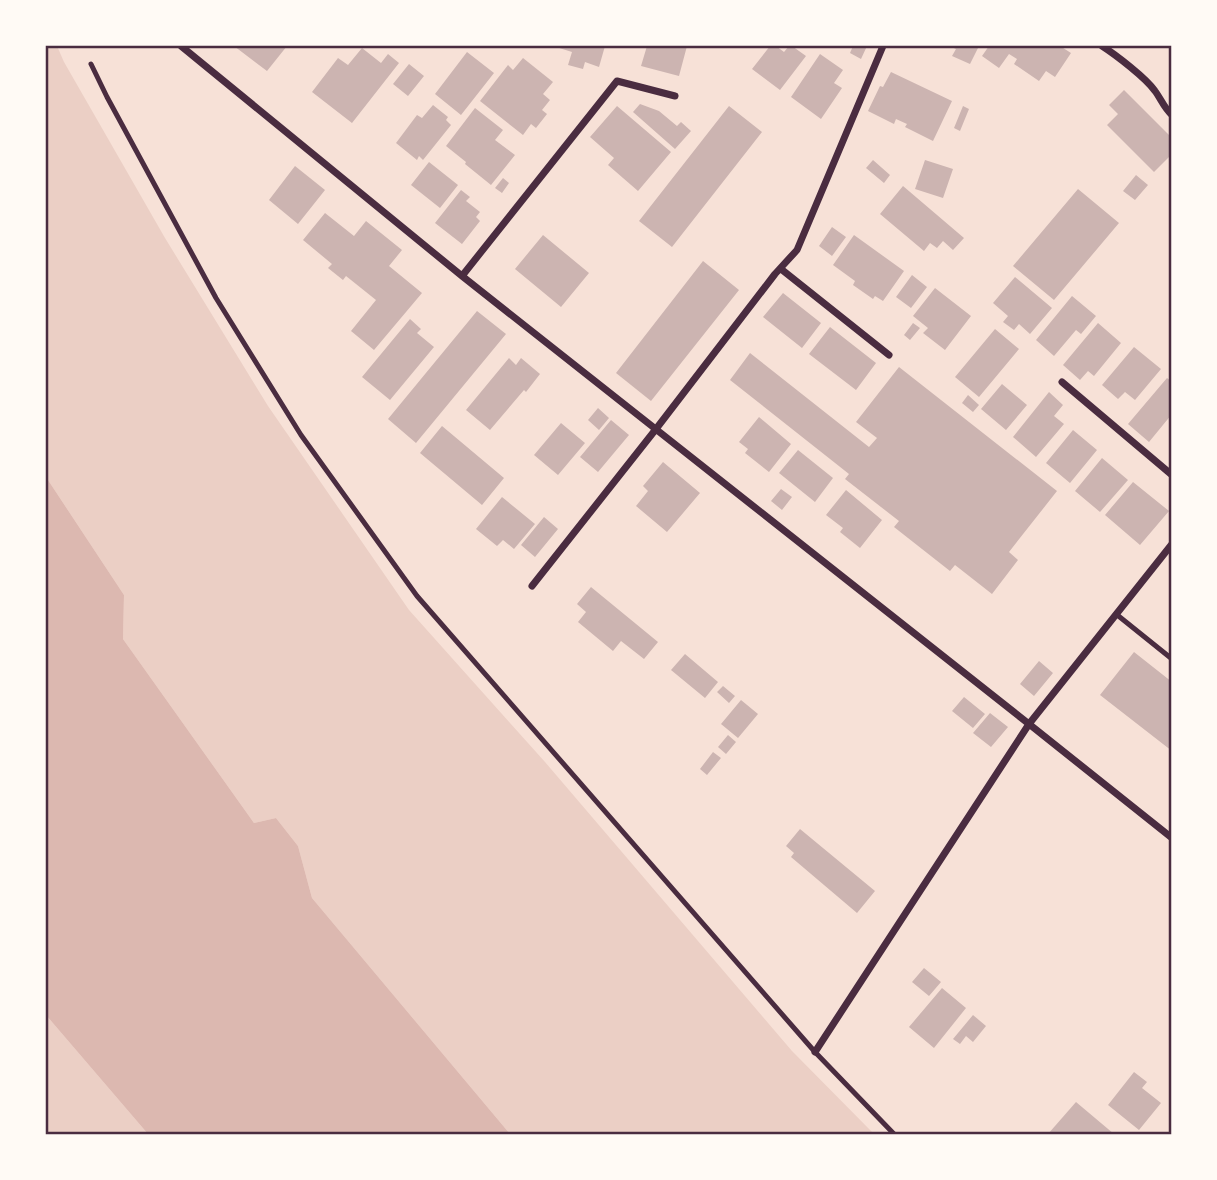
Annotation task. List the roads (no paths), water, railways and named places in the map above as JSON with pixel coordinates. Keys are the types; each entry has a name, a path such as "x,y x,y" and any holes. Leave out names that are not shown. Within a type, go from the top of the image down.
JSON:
{"street":[{"path":"181,46 462,276 1171,838"},
{"path":"532,586 797,250 883,46"},
{"path":"1102,46 1114,53 1154,89 1171,115"},
{"path":"462,276 617,81 675,96"},
{"path":"781,269 889,355"},
{"path":"1062,382 1171,475"},
{"path":"815,1052 1029,724 1171,544"}],"lane":[{"path":"91,64 216,298 301,435 417,596 815,1052 894,1135"},
{"path":"1116,614 1171,659"}]}
